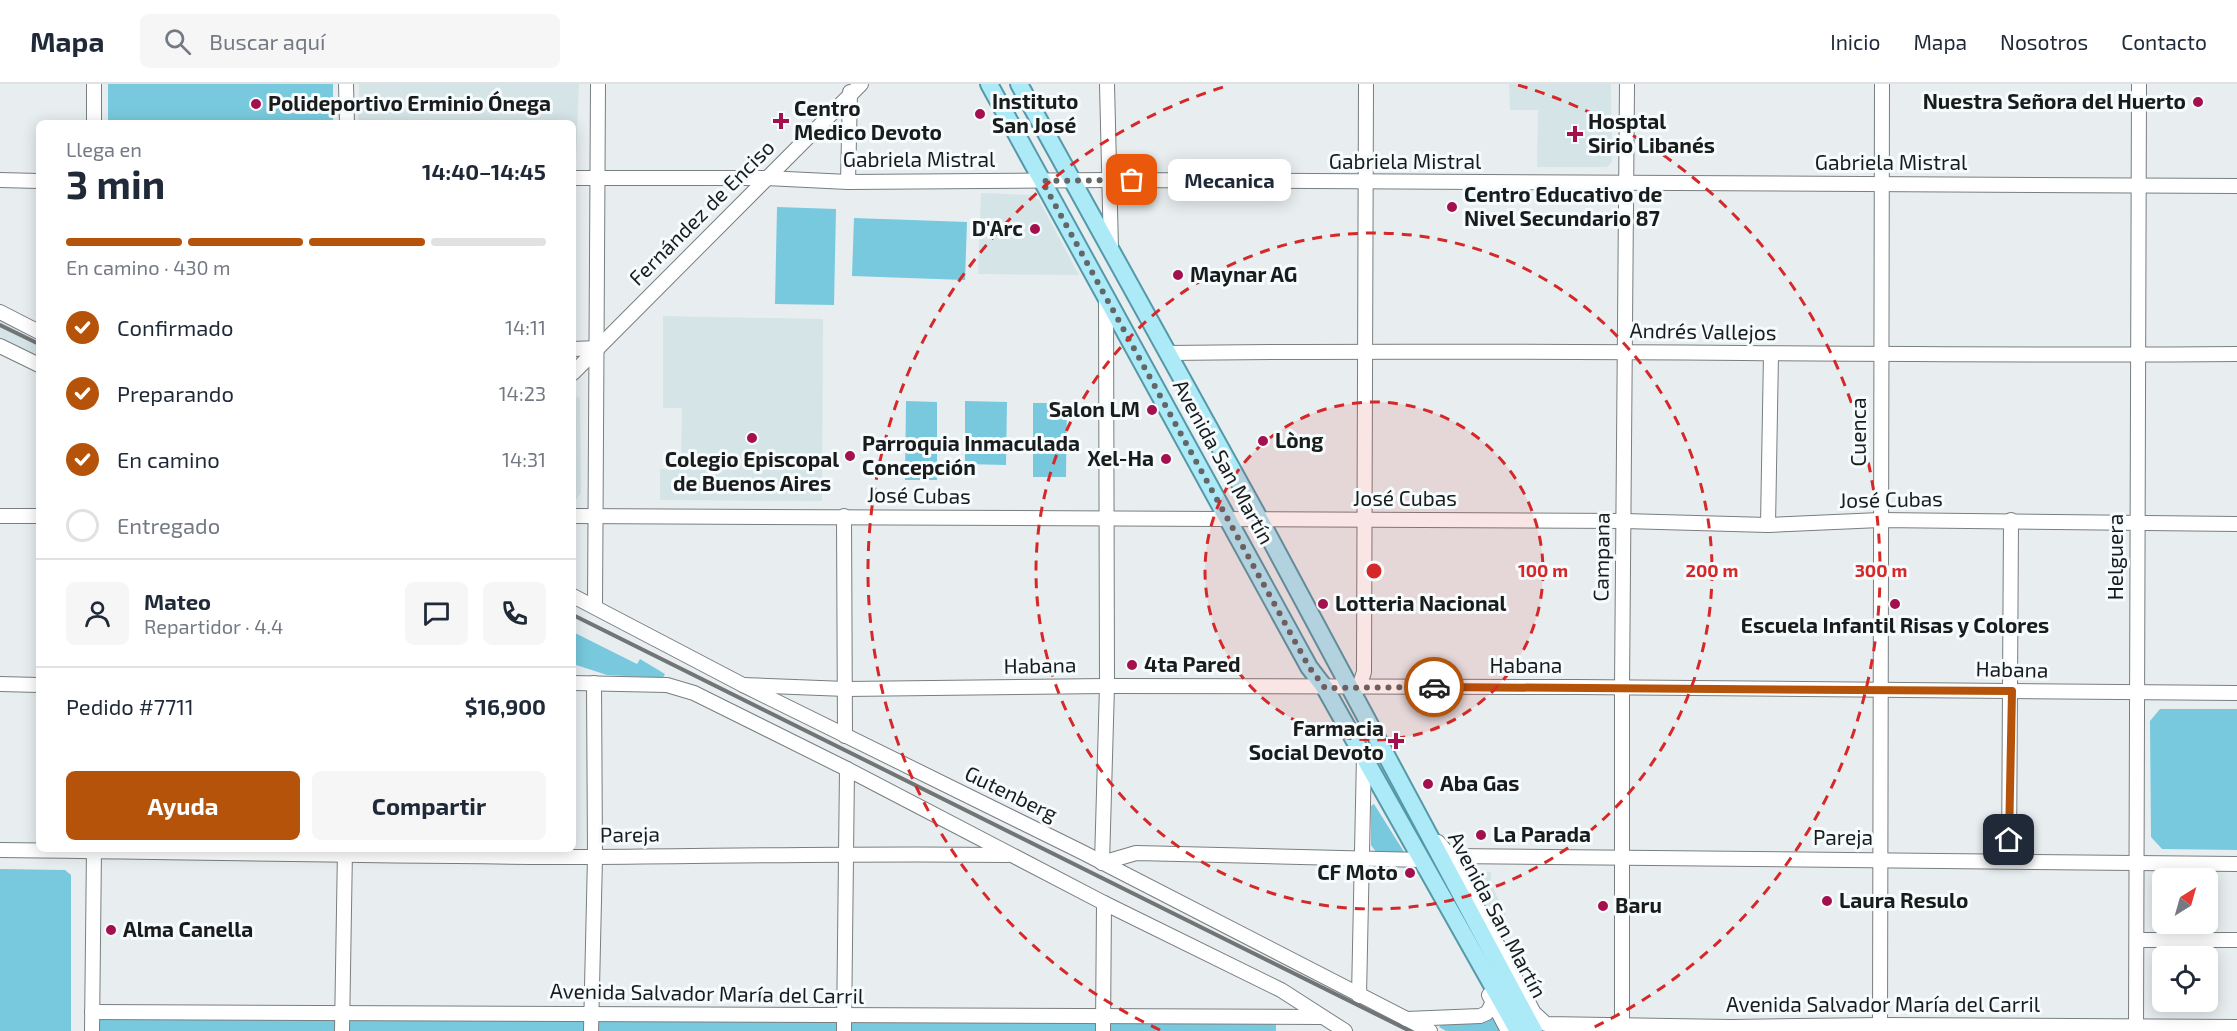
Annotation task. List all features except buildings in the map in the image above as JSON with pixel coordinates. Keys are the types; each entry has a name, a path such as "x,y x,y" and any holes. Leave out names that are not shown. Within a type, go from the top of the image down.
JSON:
{"main road":[{"name":"Avenida San Martín","path":"989,84 1309,667 1325,688 1518,1031"},
{"name":"Avenida San Martín","path":"1019,84 1354,687 1420,820 1534,1031"}],"street":[{"path":"94,84 94,120"},
{"path":"346,84 346,120"},
{"path":"596,607 598,84"},
{"name":"Fernández de Enciso","path":"576,370 850,90 861,84"},
{"path":"1107,84 1111,249"},
{"path":"1354,687 1364,672 1366,84"},
{"name":"Campana","path":"1622,1028 1622,687 1627,84"},
{"name":"Cuenca","path":"1880,1028 1882,84"},
{"name":"Helguera","path":"2136,1029 2136,355 2139,84"},
{"path":"848,182 850,90"},
{"name":"Gabriela Mistral","path":"576,178 766,178 848,182 1108,180 2237,186"},
{"path":"0,180 36,181"},
{"path":"1106,296 1107,686 1102,863 1136,853 1422,860"},
{"path":"0,312 36,330"},
{"path":"0,346 36,364"},
{"path":"576,349 597,348"},
{"name":"Andrés Vallejos","path":"1168,353 1365,350 1771,354 2237,354"},
{"path":"1768,525 1771,354"},
{"path":"0,516 36,516"},
{"name":"José Cubas","path":"576,516 1259,518 1624,521 1768,525 1880,520 2237,524"},
{"path":"844,516 845,736"},
{"path":"2009,861 2012,691 2011,520"},
{"name":"Gutenberg","path":"576,597 743,685 1102,863 1430,1031"},
{"path":"576,674 594,683"},
{"path":"576,683 674,686 688,691 847,769 1008,855 1281,990 1345,1031"},
{"path":"591,1031 595,857 594,683"},
{"path":"0,684 36,685"},
{"name":"Habana","path":"743,685 846,689 1107,686 1622,687 2237,693"},
{"path":"1359,996 1364,756"},
{"path":"844,1031 847,769"},
{"name":"Avenida San Martín","path":"1420,820 1450,856 1534,1013"},
{"name":"Pareja","path":"0,850 36,850"},
{"path":"92,1031 95,852"},
{"path":"342,1031 345,852"},
{"name":"Pareja","path":"345,852 595,857 847,852 1008,855"},
{"name":"Pareja","path":"1450,856 2237,864"},
{"name":"Avenida San Martín","path":"1422,860 1429,884 1508,1031"},
{"path":"1103,1031 1104,903"},
{"path":"2137,940 2237,940"},
{"path":"1406,1019 1480,1016 1487,1013 1492,1002"},
{"name":"Avenida Salvador María del Carril","path":"92,1012 844,1017 1321,1017"},
{"name":"Avenida Salvador María del Carril","path":"1534,1013 1546,1024 1561,1028 1613,1023 1622,1028 2136,1029 2237,1027"}],"shaded area":[{"name":"Polideportivo Erminio Ónega","path":"108,84 333,84 333,120 108,120"},
{"path":"359,84 579,84 576,161 576,120 358,120"},
{"name":"Hosptal Sirio Libanés","path":"1509,84 1611,84 1612,162 1607,167 1537,167 1538,110 1510,110"},
{"path":"981,193 1031,195 1039,200 1079,275 978,274"},
{"path":"777,207 836,209 834,305 775,304"},
{"path":"854,218 967,222 965,280 852,276"},
{"name":"Colegio Episcopal de Buenos Aires","path":"663,316 823,319 822,501 660,500 660,469 681,468 682,408 663,408"},
{"path":"0,319 36,337 36,357 0,339"},
{"path":"576,397 580,398 581,493 576,499"},
{"path":"906,401 937,402 937,480 905,480"},
{"path":"965,401 1007,402 1006,465 965,464"},
{"path":"1033,403 1067,403 1066,477 1033,477"},
{"path":"576,634 637,664 640,659 665,674 663,678 607,675 576,665"},
{"path":"2160,709 2237,709 2237,850 2162,849 2151,837 2150,721"},
{"path":"1374,804 1406,855 1376,852 1371,845 1371,806"},
{"path":"0,869 65,870 71,875 71,1031 0,1031"},
{"path":"1474,872 1491,872 1491,884 1506,914 1494,921 1470,878"},
{"path":"92,1012 1276,1018 1276,1031 92,1031"},
{"path":"1495,1015 1503,1031 1446,1031 1439,1027 1443,1023 1486,1022"}],"railway":[{"path":"0,325 36,343"},
{"path":"576,616 1410,1031"}],"way so far":[{"path":"1132,180 1042,181 1309,667 1325,688 1434,687"}],"place":[{"name":"Nuestra Señora del Huerto","path":"2198,102"},
{"name":"Polideportivo Erminio Ónega","path":"256,104"},
{"name":"Instituto San José","path":"980,114"},
{"name":"Centro Medico Devoto","path":"781,121"},
{"name":"Hosptal Sirio Libanés","path":"1575,134"},
{"name":"Mecanica","path":"1132,180"},
{"name":"Centro Educativo de Nivel Secundario 87","path":"1452,207"},
{"name":"D'Arc","path":"1035,229"},
{"name":"Maynar AG","path":"1178,275"},
{"name":"Salon LM","path":"1152,410"},
{"name":"Colegio Episcopal de Buenos Aires","path":"752,438"},
{"name":"Lòng","path":"1263,441"},
{"name":"Parroquia Inmaculada Concepción","path":"850,456"},
{"name":"Xel-Ha","path":"1166,459"},
{"name":"Lotteria Nacional","path":"1323,604"},
{"name":"Escuela Infantil Risas y Colores","path":"1895,604"},
{"name":"4ta Pared","path":"1132,665"},
{"name":"Farmacia Social Devoto","path":"1396,741"},
{"name":"Aba Gas","path":"1428,784"},
{"name":"La Parada","path":"1481,835"},
{"name":"CF Moto","path":"1410,873"},
{"name":"Laura Resulo","path":"1827,901"},
{"name":"Baru","path":"1603,906"},
{"name":"Alma Canella","path":"111,930"}],"route":[{"path":"1434,687 2012,691 2009,840"}]}
